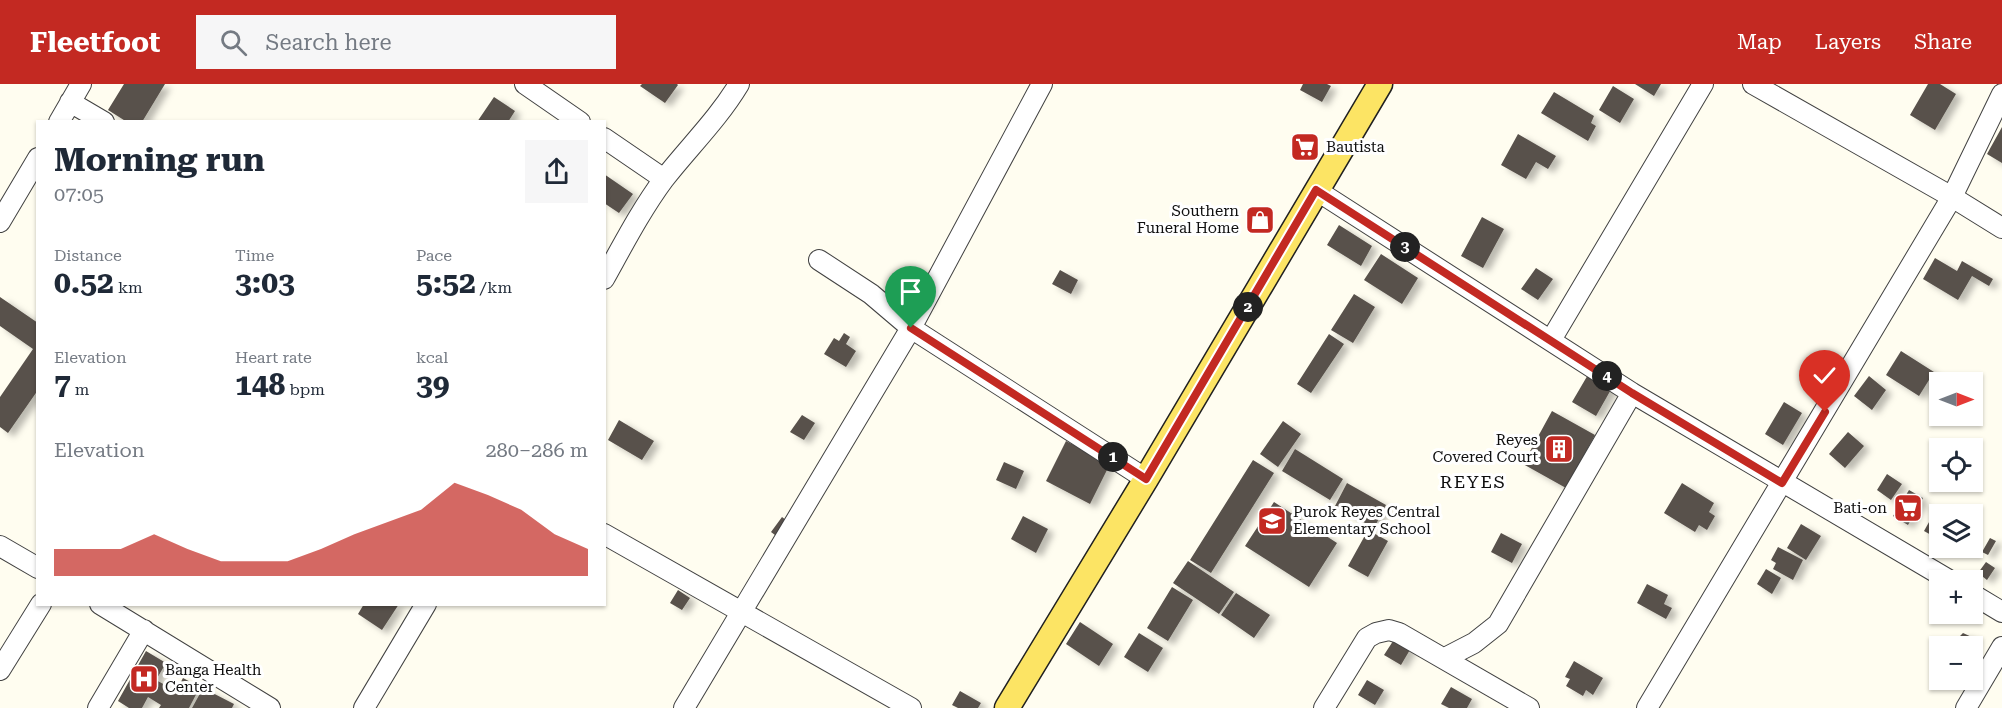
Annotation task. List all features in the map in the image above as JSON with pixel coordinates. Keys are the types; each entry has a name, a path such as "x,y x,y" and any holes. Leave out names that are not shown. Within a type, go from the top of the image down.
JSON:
{"main road":[{"path":"1007,708 1146,479 1380,84"}],"street":[{"path":"59,120 81,84"},
{"path":"525,84 577,120"},
{"path":"606,275 637,219 664,179 727,105 739,84"},
{"path":"684,708 911,328 1042,84"},
{"path":"1551,340 1703,84"},
{"path":"1752,84 1952,197 2002,228"},
{"path":"1647,708 1952,197 2002,94"},
{"path":"70,102 101,120"},
{"path":"606,139 664,179"},
{"path":"0,222 36,161"},
{"path":"1316,190 1632,393 1932,570"},
{"path":"819,260 871,294 911,328 1146,479"},
{"path":"1445,658 1474,644 1498,624 1632,393"},
{"path":"606,535 911,708"},
{"path":"0,546 36,567"},
{"path":"1983,601 2002,612"},
{"path":"0,670 40,606"},
{"path":"103,606 270,708"},
{"path":"364,708 425,606"},
{"path":"98,708 144,630"},
{"path":"1324,708 1367,638 1389,630 1445,658 1528,708"},
{"path":"1966,708 2002,647"}],"building":[{"path":"124,84 165,84 143,120 124,120 108,110"},
{"path":"642,84 678,85 665,103 640,86"},
{"path":"1303,84 1331,86 1322,102 1300,90"},
{"path":"1635,84 1661,84 1654,96"},
{"path":"1928,84 1940,84 1956,94 1935,130 1910,115"},
{"path":"1613,86 1634,99 1620,123 1599,110"},
{"path":"1554,92 1594,116 1591,123 1596,126 1588,141 1541,113"},
{"path":"494,97 515,111 509,120 478,120"},
{"path":"2002,127 2002,163 1987,154"},
{"path":"1518,134 1556,156 1548,169 1536,162 1526,179 1501,165"},
{"path":"606,175 633,194 619,213 606,204"},
{"path":"1482,217 1504,229 1483,268 1461,256"},
{"path":"1339,225 1372,246 1361,266 1327,245"},
{"path":"1381,254 1418,278 1402,304 1364,280"},
{"path":"1935,258 1957,271 1962,261 1993,279 1989,286 1972,276 1958,300 1923,279"},
{"path":"1536,268 1553,279 1538,300 1521,289"},
{"path":"1060,270 1078,280 1071,294 1052,284"},
{"path":"1354,294 1375,307 1353,343 1331,330"},
{"path":"0,297 36,322 36,393 8,433 0,427 0,397 33,349 0,326"},
{"path":"844,333 850,337 846,344 856,351 846,367 824,354 834,338 839,341"},
{"path":"1329,334 1344,344 1311,393 1297,384"},
{"path":"1901,351 1934,372 1929,372 1929,380 1919,396 1886,375"},
{"path":"1589,373 1613,386 1596,416 1572,402"},
{"path":"1869,376 1886,390 1872,410 1854,396"},
{"path":"1784,402 1802,413 1783,445 1765,434"},
{"name":"Reyes Covered Court","path":"1552,411 1595,435 1566,488 1523,464"},
{"path":"802,415 815,423 804,440 790,432"},
{"path":"619,420 654,441 642,460 608,440"},
{"path":"1283,421 1301,434 1278,467 1260,454"},
{"path":"1848,432 1864,446 1845,468 1829,454"},
{"path":"1066,441 1110,464 1090,504 1046,481"},
{"path":"1295,449 1343,479 1330,500 1282,471"},
{"path":"1253,460 1274,473 1211,573 1190,560"},
{"path":"1004,462 1024,471 1016,489 996,480"},
{"path":"1887,474 1902,484 1891,500 1877,490"},
{"path":"1347,483 1386,505 1374,528 1335,506"},
{"path":"1682,483 1714,503 1709,512 1715,516 1707,530 1699,525 1695,532 1664,513"},
{"path":"1909,490 1923,498 1908,525 1893,516"},
{"path":"1274,502 1337,543 1309,587 1245,546"},
{"path":"1023,516 1048,529 1036,553 1011,539"},
{"path":"782,517 790,523 779,538 771,532"},
{"path":"1929,522 1929,534 1924,531"},
{"path":"1801,524 1821,536 1806,560 1787,548"},
{"path":"1368,530 1388,541 1368,577 1348,566"},
{"path":"1501,533 1522,544 1512,563 1491,552"},
{"path":"1990,538 1996,541 1988,555 1983,550"},
{"path":"1778,547 1803,560 1793,580 1773,569 1776,563 1771,560"},
{"path":"1188,561 1234,592 1219,614 1173,583"},
{"path":"1986,562 1995,568 1987,580 1983,577 1983,570 1980,570"},
{"path":"1766,569 1781,578 1772,594 1757,584"},
{"path":"1647,584 1668,595 1664,604 1672,608 1666,619 1637,603"},
{"path":"1172,587 1193,600 1168,641 1147,628"},
{"path":"678,590 690,598 682,610 670,603"},
{"path":"1236,593 1270,615 1254,638 1221,615"},
{"path":"363,606 398,606 382,630 358,614"},
{"path":"1080,622 1113,644 1099,666 1066,644"},
{"path":"1139,633 1163,648 1148,672 1124,657"},
{"path":"1395,638 1411,648 1401,665 1384,655"},
{"name":"Banga Health Center","path":"146,651 166,663 156,680 176,691 183,678 200,687 189,708 159,708 161,705 148,697 142,708 129,708 118,701"},
{"path":"1574,661 1603,678 1593,695 1586,690 1583,696 1566,686 1570,679 1565,677"},
{"path":"1367,680 1384,690 1375,705 1358,695"},
{"path":"1451,687 1472,699 1467,708 1449,708 1441,704"},
{"path":"203,688 234,704 232,708 192,708"},
{"path":"960,691 981,703 978,708 958,708 952,705"}],"place":[{"name":"Bautista","path":"1305,147"},
{"name":"Southern Funeral Home","path":"1260,220"},
{"name":"Reyes Covered Court","path":"1559,449"},
{"name":"Bati-on","path":"1908,508"},
{"name":"Purok Reyes Central Elementary School","path":"1272,521"},
{"name":"Banga Health Center","path":"144,679"}],"district":[{"name":"REYES","path":"1473,481"}],"route":[{"path":"911,328 1146,479 1316,190 1632,393 1782,483 1825,412"}]}
